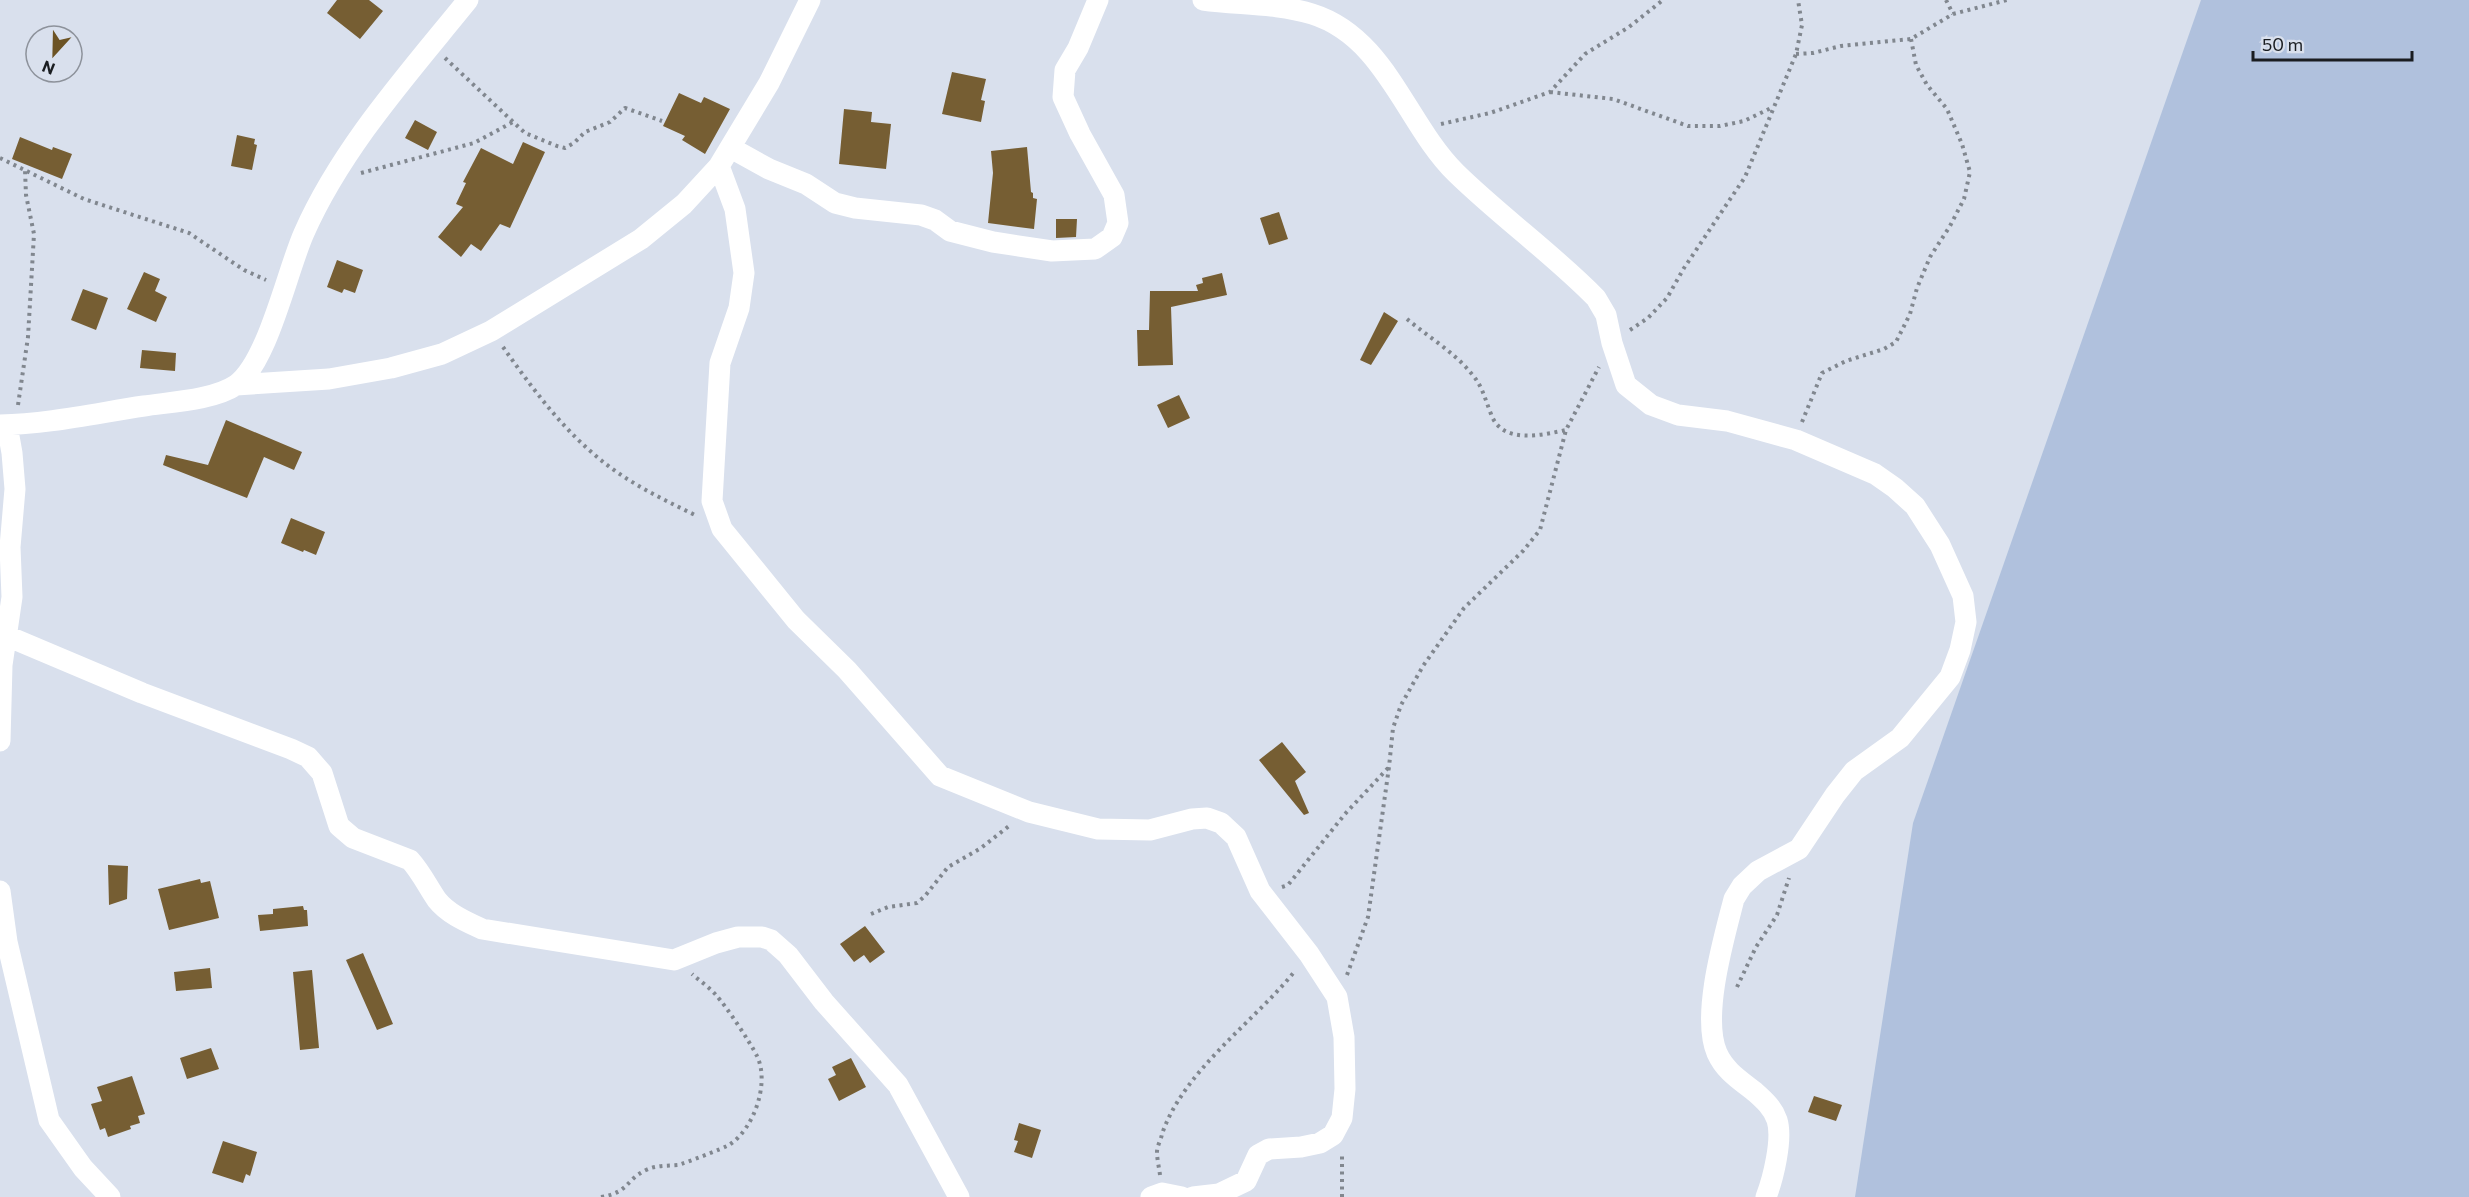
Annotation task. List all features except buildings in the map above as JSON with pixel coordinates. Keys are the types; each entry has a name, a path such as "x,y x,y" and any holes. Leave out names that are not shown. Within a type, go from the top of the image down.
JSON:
{"street":[{"path":"236,385 247,373 261,350 303,235 332,180 354,146 468,0"},
{"path":"0,741 2,665 12,597 10,547 15,489 7,424 209,396 236,385 329,379 391,368 442,354 491,331 641,239 684,204 725,157 769,83 810,0"},
{"path":"725,157 769,169 806,184 835,203 855,208 921,215 934,220 950,231 993,242 1052,251 1095,249 1112,237 1118,223 1114,195 1080,134 1063,97 1065,70 1078,48 1098,0"},
{"path":"1203,0 1296,10 1315,15 1353,36 1390,80 1421,129 1455,172 1596,298 1606,315 1612,343 1626,385 1651,405 1678,415 1727,421 1796,440 1875,474 1916,506 1940,545 1963,596 1966,622 1960,650 1950,677 1900,738 1854,771 1799,849 1758,871 1742,886 1734,899 1710,1020 1716,1052 1727,1070 1771,1107 1778,1122 1772,1180 1766,1197"},
{"path":"725,157 744,273 739,308 720,363 712,501 722,529 796,620 847,670 940,776 1029,812 1098,829 1150,830 1192,819 1207,818 1221,824 1236,837 1260,891 1310,954 1337,997 1344,1037 1345,1089 1342,1118 1333,1135 1320,1143 1269,1149 1258,1155 1243,1189 1193,1197"},
{"path":"7,636 142,693 308,757 322,773 339,826 352,838 410,860 439,903 460,919 482,929 674,960 738,937 762,937 780,945 824,1002 898,1085 959,1197"},
{"path":"0,891 3,942 49,1120 83,1168 110,1197"}],"path":[{"path":"1550,92 1585,54 1629,27 1662,0"},
{"path":"1337,997 1359,947 1368,917 1393,728 1401,705 1423,666 1464,608 1523,551 1540,530 1566,430 1612,343 1648,318 1667,298 1684,268 1745,177 1796,54 1802,25 1798,0"},
{"path":"1946,0 1953,14"},
{"path":"1796,54 1813,53 1841,46 1911,39 1953,14 2007,0"},
{"path":"1796,440 1805,410 1822,373 1846,361 1884,349 1896,342 1910,314 1917,288 1930,257 1964,199 1970,172 1962,144 1947,109 1927,85 1916,65 1911,39"},
{"path":"431,45 525,133 537,140 565,148 585,132 610,122 625,108 662,122"},
{"path":"1421,129 1490,113 1550,92 1612,99 1688,126 1720,126 1736,123 1772,108"},
{"path":"332,180 474,143 513,122"},
{"path":"0,158 84,199 189,233 244,270 284,286"},
{"path":"7,424 28,338 34,234 26,195 25,170"},
{"path":"1407,319 1469,370 1485,394 1492,417 1499,426 1523,436 1566,430"},
{"path":"491,331 541,400 596,456 647,491 722,529"},
{"path":"1260,891 1288,885 1345,814 1389,767"},
{"path":"871,914 888,906 917,903 925,897 948,867 981,848 1029,812"},
{"path":"1733,993 1756,947 1777,915 1799,849"},
{"path":"1165,1196 1157,1150 1167,1119 1218,1051 1281,988 1310,954"},
{"path":"601,1197 621,1192 646,1170 662,1165 679,1164 728,1146 740,1135 753,1117 760,1100 758,1057 717,995 674,960"},
{"path":"1342,1118 1342,1197"}],"shaded area":[{"path":"2201,0 2469,0 2469,1197 1855,1197 1913,823"}]}
